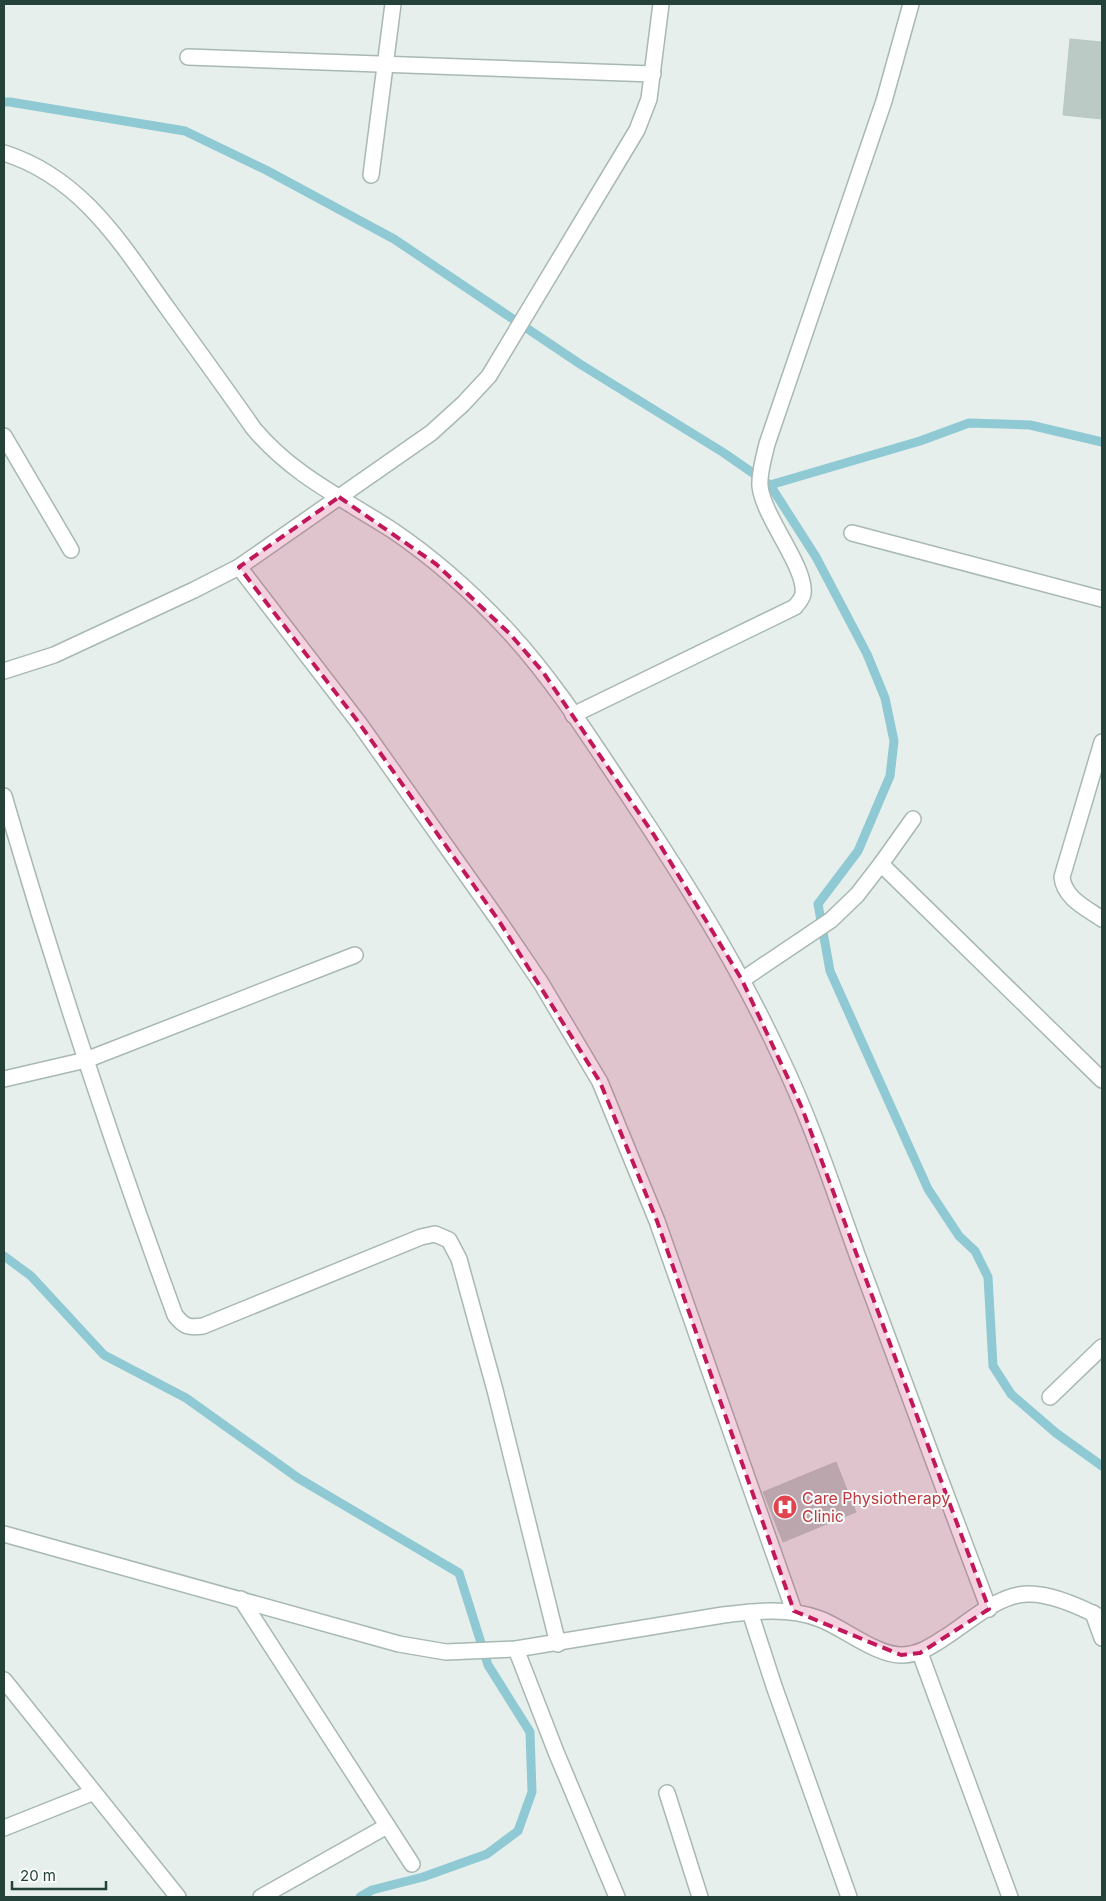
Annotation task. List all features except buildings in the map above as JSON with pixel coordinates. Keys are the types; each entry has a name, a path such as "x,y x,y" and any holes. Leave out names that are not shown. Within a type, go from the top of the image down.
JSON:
{"street":[{"path":"371,175 393,4"},
{"path":"4,671 54,655 239,567 431,432 464,404 489,376 513,338 637,130 649,99 661,4"},
{"path":"573,715 795,607 802,596 803,586 763,500 760,485 763,462 767,444 881,110 899,53 911,4"},
{"path":"188,57 652,74"},
{"path":"4,152 27,160 63,184 92,207 124,246 254,429 274,452 301,474 394,532 436,564 475,598 532,659 573,715 654,835 742,980 780,1055 802,1108 989,1609"},
{"path":"4,436 71,550"},
{"path":"852,533 1102,599"},
{"path":"239,567 359,723 494,913 541,982 600,1082 657,1221 794,1611"},
{"path":"1102,742 1062,877 1063,888 1070,897 1102,919"},
{"path":"4,796 48,946 129,1190 175,1315 181,1324 189,1328 203,1326 421,1237 434,1234 449,1240 458,1259 492,1381 558,1644"},
{"path":"742,980 831,920 857,895 913,819"},
{"path":"881,864 1102,1080"},
{"path":"4,1079 86,1060 355,954"},
{"path":"1050,1396 1102,1347"},
{"path":"4,1534 399,1644 446,1652 516,1649 558,1644 750,1612 794,1611 820,1619 878,1648 901,1655 920,1653 989,1609 1008,1599 1027,1594 1052,1598 1098,1616 1102,1638"},
{"path":"241,1599 412,1864"},
{"path":"750,1612 774,1686 849,1897"},
{"path":"516,1649 556,1752 617,1897"},
{"path":"920,1653 1010,1897"},
{"path":"4,1680 172,1893"},
{"path":"4,1828 92,1793"},
{"path":"667,1793 700,1897"},
{"path":"261,1897 387,1826"}],"highlighted area":[{"path":"339,497 436,564 510,634 543,672 654,835 742,980 802,1108 989,1609 920,1653 901,1655 794,1611 657,1221 600,1082 499,921 359,723 239,567"}],"waterway":[{"path":"4,102 185,131 266,170 394,239 580,364 724,453 770,485 816,557 867,654 885,698 894,741 890,776 858,851 818,904 830,971 928,1189 959,1236 975,1251 988,1277 993,1366 1011,1394 1056,1433 1102,1466"},
{"path":"770,485 920,441 969,423 1030,425 1102,442"},
{"path":"4,1256 31,1276 104,1355 186,1398 298,1478 459,1573 488,1665 530,1732 532,1792 518,1831 487,1854 423,1877 372,1890 360,1897"}],"place":[{"name":"Care Physiotherapy Clinic","path":"785,1507"}]}
